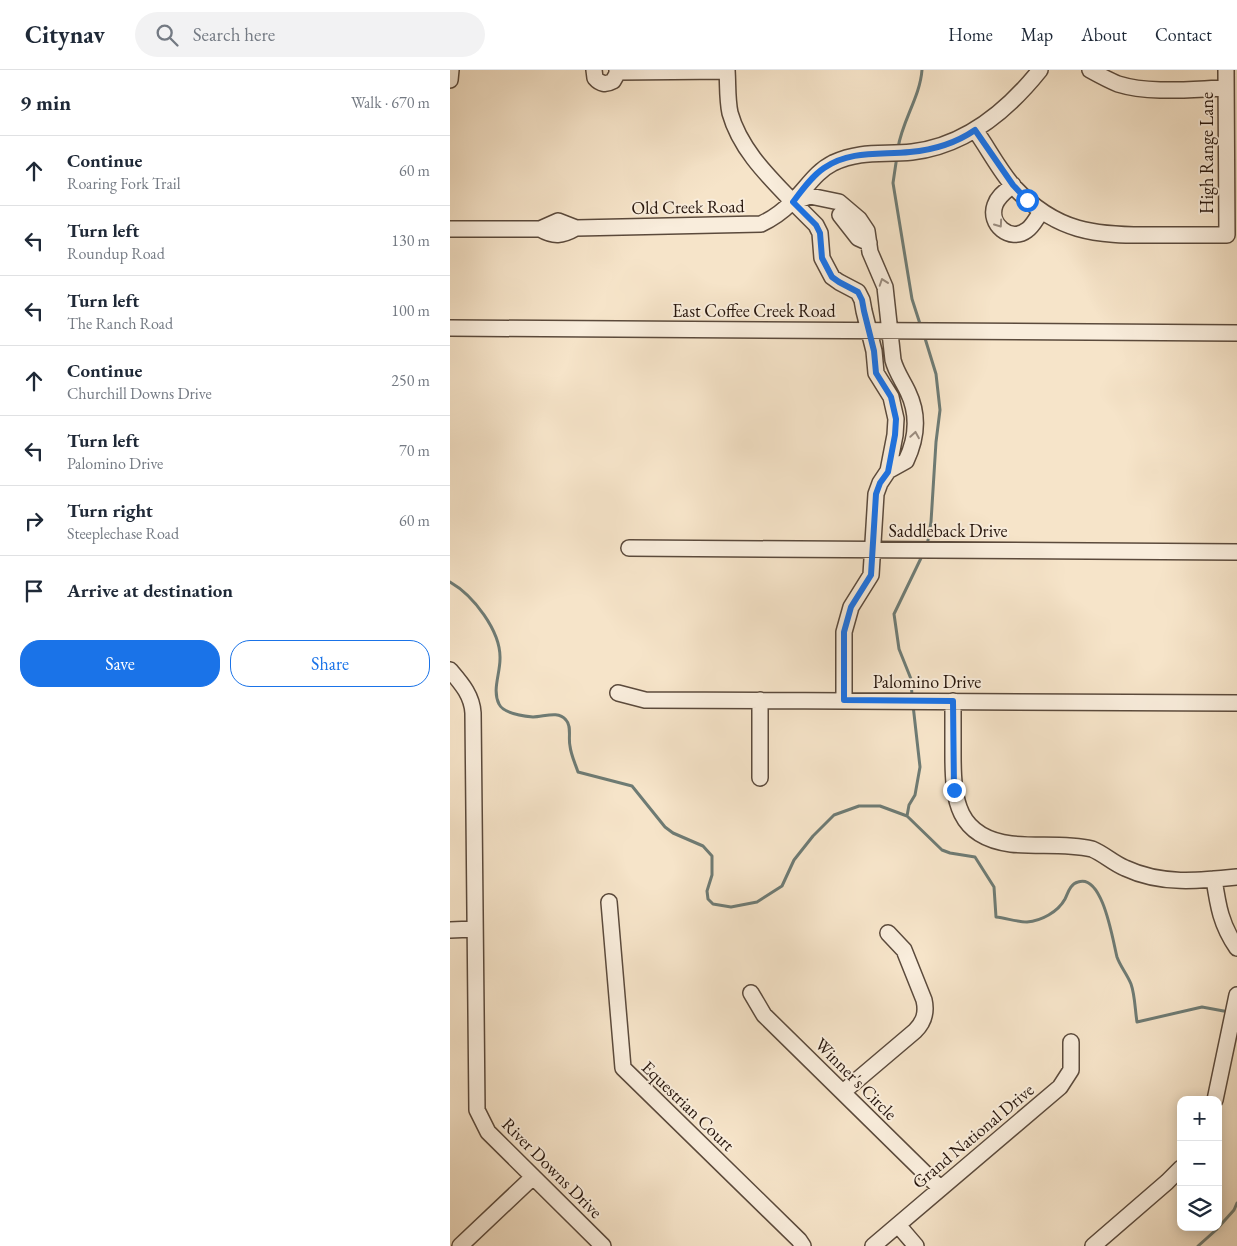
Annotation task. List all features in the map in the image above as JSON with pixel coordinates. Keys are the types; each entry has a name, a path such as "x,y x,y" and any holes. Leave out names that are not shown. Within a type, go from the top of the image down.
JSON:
{"street":[{"path":"450,80 451,70"},
{"path":"594,70 595,78 605,83 613,81 616,71 727,70 730,111 741,140 752,156 816,225 820,233 822,258 832,277 858,292 862,300 874,351 876,373 891,397 896,419 888,472"},
{"name":"Old Creek Road","path":"450,230 540,229 557,236 566,234 576,228 761,224 774,218 793,202 810,181 824,168 845,158 874,153 926,150 955,141 975,130 1016,98 1040,70"},
{"path":"1090,70 1118,84 1132,87 1148,89 1226,88"},
{"name":"High Range Lane","path":"1041,212 1081,230 1108,235 1227,235 1226,70"},
{"path":"975,130 1013,185 1041,212 1028,230 1011,234 998,226 993,213 999,197 1013,185"},
{"path":"793,202 810,196 839,202 844,212 859,219 867,231 874,265 885,287 895,370 911,400 916,424 914,440 906,461 888,472 880,483 876,494 871,575 851,607 844,632 844,700"},
{"path":"820,233 844,212"},
{"name":"East Coffee Creek Road","path":"450,328 1237,333"},
{"name":"Saddleback Drive","path":"629,548 1237,552"},
{"name":"River Downs Drive","path":"450,670 464,686 472,704 477,1110 488,1132 603,1246"},
{"name":"Palomino Drive","path":"618,694 645,700 1237,703"},
{"path":"760,700 760,778"},
{"path":"953,701 954,790 964,818 976,831 997,841 1011,844 1092,848 1101,852 1123,868 1162,880 1177,881 1237,877"},
{"path":"1214,879 1222,923 1237,948"},
{"name":"Equestrian Court","path":"609,902 623,1068 803,1246"},
{"path":"450,930 474,930"},
{"path":"843,1092 915,1031 924,1019 924,1000 904,950 888,933"},
{"name":"Winner's Circle","path":"751,993 764,1014 940,1188"},
{"path":"1216,1096 1236,997"},
{"name":"Grand National Drive","path":"873,1246 1060,1087 1072,1070 1071,1042"},
{"path":"1092,1246 1177,1172"},
{"path":"460,1246 533,1177"},
{"path":"898,1225 916,1246"}],"waterway":[{"path":"898,148 903,128 918,90 922,70"},
{"path":"897,156 893,183 912,299 921,327"},
{"path":"924,335 936,374 940,410 931,522 927,546"},
{"path":"912,696 911,679 899,649 894,614 923,554"},
{"path":"450,582 476,605 491,626 496,637 500,659 496,693 501,707 514,714 524,716 559,715 563,717 569,725 572,756 578,772 632,786 665,827 673,833 703,846 712,856 712,875 707,891 708,899 713,904 731,907 757,902 782,886 794,860 813,836 834,815 859,806 880,806 907,816 942,850 975,857 994,887 996,917 1023,922 1038,920 1058,908 1075,883 1087,882 1094,888 1105,911 1117,957 1131,984 1137,1022 1202,1007 1229,1012"},
{"path":"907,816 909,805 915,795 920,767 913,705"},
{"path":"1198,1246 1216,1230 1234,1210 1237,1203"}],"route":[{"path":"954,790 953,701 844,700 844,632 851,607 871,575 874,506 880,483 888,472 896,419 891,397 876,373 874,351 862,300 858,292 832,277 822,258 820,233 816,225 793,202 810,181 824,168 845,158 860,154 926,150 955,141 975,130 1001,169 1027,200"}]}
